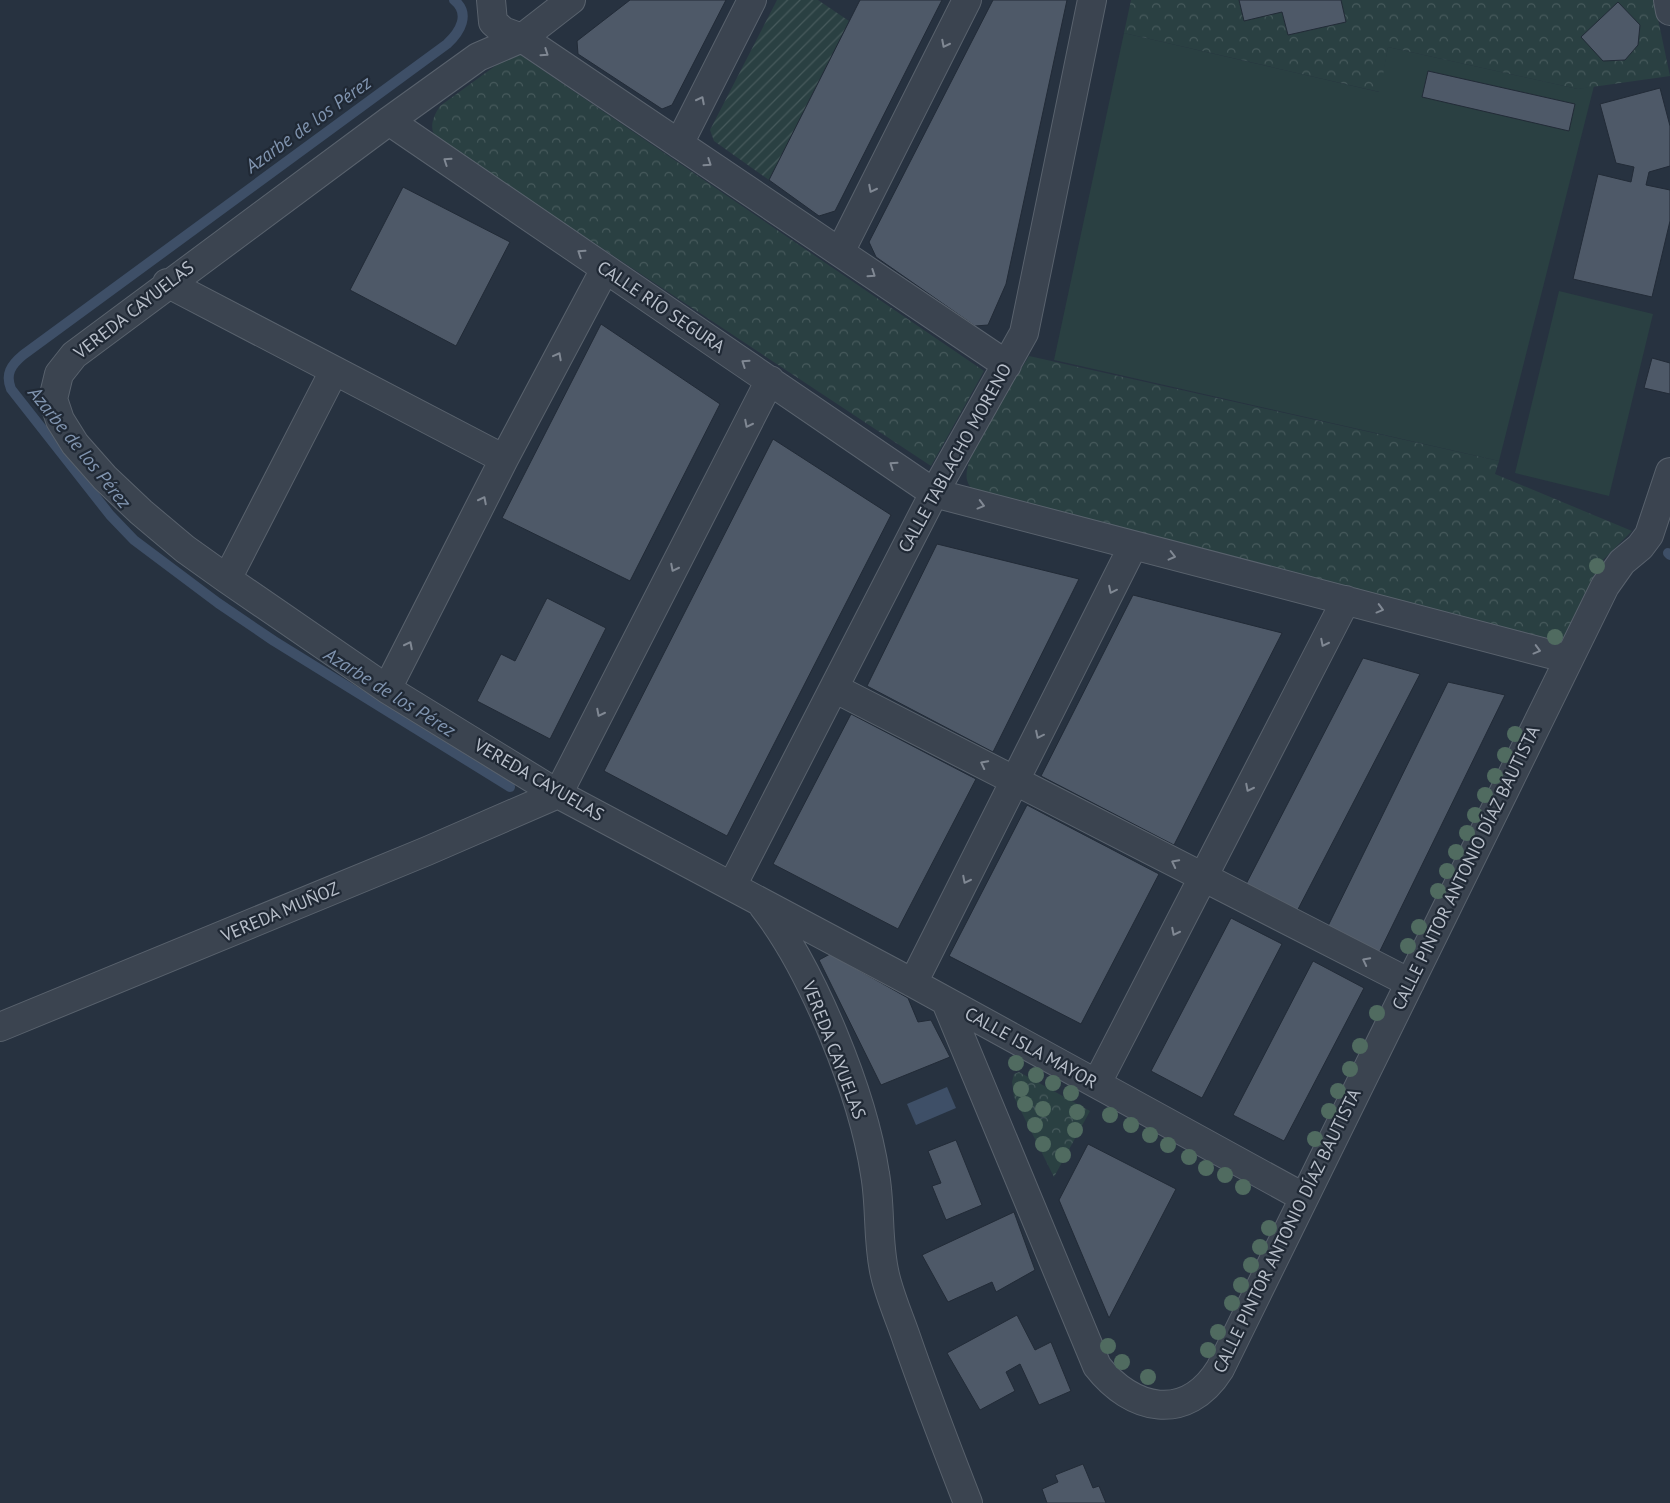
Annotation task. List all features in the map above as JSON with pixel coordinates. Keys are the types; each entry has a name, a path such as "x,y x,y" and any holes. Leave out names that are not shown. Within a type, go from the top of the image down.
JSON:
{"street":[{"path":"491,0 492,22 504,31 522,38 1007,365"},
{"name":"VEREDA CAYUELAS","path":"571,0 522,38 478,57 167,284 74,355 59,374 53,399 60,420 74,444 105,478 178,543 227,579 387,688 558,794 758,899 782,930 796,955 835,1042 858,1103 875,1173 880,1251 885,1277 922,1384 968,1503"},
{"path":"679,144 752,0"},
{"path":"840,252 967,0"},
{"name":"CALLE TABLACHO MORENO","path":"732,886 934,492 1024,333 1092,0"},
{"path":"1668,0 1670,11"},
{"name":"CALLE RÍO SEGURA","path":"389,121 934,492 1133,546 1570,659"},
{"path":"387,688 504,459 605,269"},
{"path":"167,284 504,459"},
{"path":"227,579 334,371"},
{"path":"558,794 770,380"},
{"name":"CALLE PINTOR ANTONIO DÍAZ BAUTISTA","path":"946,1002 1097,1366 1110,1383 1142,1401 1170,1404 1196,1396 1209,1385 1220,1369 1303,1197 1613,573 1630,554 1640,547 1649,534 1670,472"},
{"path":"913,983 1133,546"},
{"path":"1097,1084 1346,600"},
{"path":"834,688 1410,983"},
{"name":"VEREDA MUÑOZ","path":"0,1027 418,855 558,794"},
{"name":"CALLE ISLA MAYOR","path":"758,899 1303,1197"}],"green space":[{"path":"777,0 818,0 849,21 769,180 714,141 710,130"},
{"path":"1131,0 1654,0 1670,76 1578,89 1388,47 1380,92 1124,33"},
{"path":"1124,33 1379,92 1388,47 1578,89 1594,86 1499,461 1054,360"},
{"path":"519,54 984,371 931,466 437,139 434,135 432,122 440,106 506,58"},
{"path":"1559,291 1653,314 1609,496 1515,473"},
{"path":"1029,356 1499,461 1495,474 1632,531 1601,562 1563,642 981,497 974,492 967,480 967,469 972,454 990,418"},
{"path":"1019,1072 1090,1111 1054,1177 1014,1097 1012,1082 1014,1074"}],"water":[{"path":"947,1087 956,1108 916,1125 907,1104"}],"building":[{"path":"630,0 726,0 672,105 662,109 578,54 577,41"},
{"path":"860,0 942,0 835,211 819,216 769,180"},
{"path":"993,0 1067,0 1006,284 988,325 975,326 876,257 869,242"},
{"path":"1239,0 1341,0 1346,22 1288,35 1282,12 1244,21"},
{"path":"1618,2 1640,25 1638,45 1625,60 1603,61 1581,37"},
{"path":"1428,71 1575,104 1569,131 1422,97"},
{"path":"1660,88 1670,126 1670,166 1649,172 1646,185 1670,190 1670,221 1652,297 1573,279 1598,174 1631,182 1634,167 1616,163 1600,104"},
{"path":"403,187 510,242 456,346 350,290"},
{"path":"601,324 720,404 630,581 502,518"},
{"path":"1652,358 1670,363 1670,394 1644,388"},
{"path":"773,439 891,515 727,836 604,771"},
{"path":"937,544 1079,579 993,752 867,686"},
{"path":"1133,595 1282,633 1174,845 1041,776"},
{"path":"547,598 606,628 550,739 477,701 501,654 515,661"},
{"path":"1363,658 1420,674 1295,915 1244,888"},
{"path":"1448,682 1505,695 1377,957 1326,930"},
{"path":"851,714 976,779 898,929 773,864"},
{"path":"1027,805 1159,874 1081,1024 949,956"},
{"path":"1231,918 1282,944 1202,1098 1151,1071"},
{"path":"830,954 908,998 918,1022 931,1020 950,1057 881,1085 819,960"},
{"path":"1313,961 1364,988 1284,1141 1233,1115"},
{"path":"956,1140 982,1205 946,1220 932,1186 941,1183 928,1151"},
{"path":"1088,1144 1176,1189 1109,1318 1059,1200"},
{"path":"1014,1212 1035,1270 996,1292 992,1282 948,1302 922,1255"},
{"path":"1017,1315 1035,1350 1051,1342 1071,1391 1039,1405 1020,1364 1006,1372 1015,1391 980,1410 947,1353"},
{"path":"1083,1464 1093,1488 1099,1486 1106,1503 1047,1503 1042,1489 1058,1482 1055,1475"}],"waterway":[{"name":"Azarbe de los Pérez","path":"454,0 459,5 463,17 456,34 447,44 23,355 10,370 9,384 110,515 134,540 218,603 274,641 510,787"}]}
